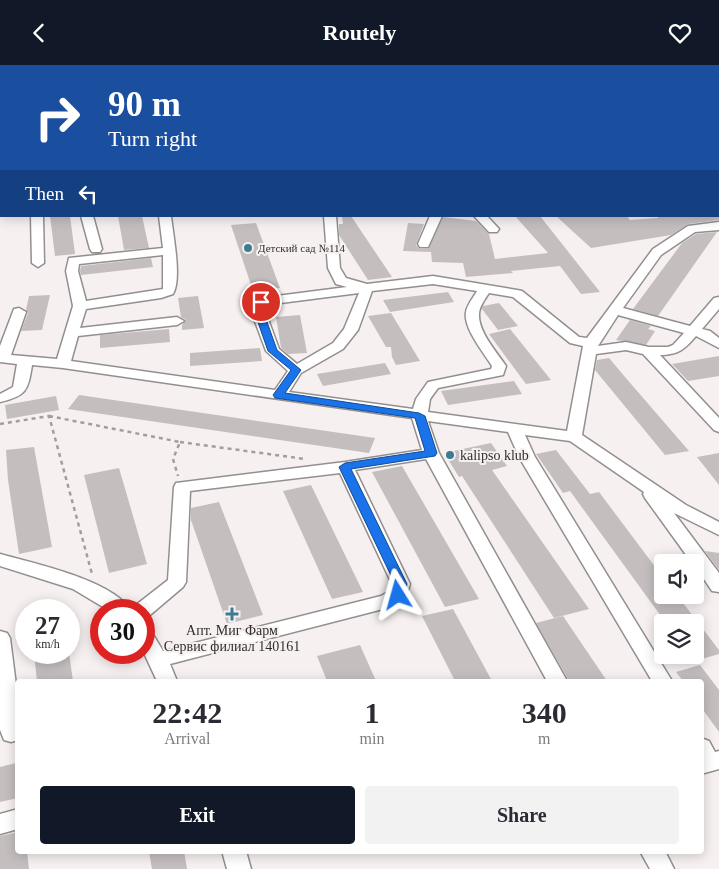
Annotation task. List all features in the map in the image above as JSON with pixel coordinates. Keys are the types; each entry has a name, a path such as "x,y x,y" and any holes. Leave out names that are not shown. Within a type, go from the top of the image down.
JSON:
{"street":[{"path":"37,217 38,263"},
{"path":"88,217 96,249"},
{"path":"80,306 168,291 170,287 169,251 165,217"},
{"path":"330,217 334,268 341,281 367,288"},
{"path":"424,244 436,217"},
{"path":"481,217 493,229"},
{"path":"574,437 590,347 615,309 657,252 692,229 719,226"},
{"path":"64,364 80,306 72,271 73,261 169,251"},
{"path":"296,370 273,351 257,308 261,302 433,280 517,294 575,341 590,347 626,346 648,351 678,348 719,301"},
{"path":"278,395 296,370 338,346 347,336 351,331 367,288"},
{"path":"486,288 477,301 472,316 476,328 499,366 498,372 433,385 423,399 419,416 431,453 556,679"},
{"path":"615,309 705,334 719,344"},
{"path":"19,312 1,358 64,364 574,437 647,489 719,529"},
{"path":"72,333 177,321"},
{"path":"648,351 719,427"},
{"path":"0,398 15,395 20,389 25,361"},
{"path":"514,428 527,457 661,679"},
{"path":"155,600 177,582 182,487 345,467 431,453"},
{"path":"158,659 387,601 398,595 401,584 345,467"},
{"path":"647,489 671,524 719,586"},
{"path":"0,560 56,576 98,593 106,599"},
{"path":"0,638 10,735"},
{"path":"155,654 166,679"},
{"path":"0,824 15,820"},
{"path":"235,854 239,869"},
{"path":"654,854 662,869"}],"path":[{"path":"0,424 49,416 180,441 312,460"},
{"path":"49,416 98,593"},
{"path":"180,441 172,459 182,487"}],"building":[{"path":"50,217 70,217 75,254 55,256"},
{"path":"118,217 142,217 149,248 124,250"},
{"path":"342,217 352,217 392,277 368,280 339,235 339,224 343,224"},
{"path":"443,217 476,221 489,234 495,259 548,253 516,217 541,217 600,292 581,294 560,266 466,277 463,263 432,262 431,252 403,251 408,223 424,224 416,245 420,249 428,249"},
{"path":"557,217 628,217 630,220 658,217 719,217 719,220 688,224 671,235 591,248"},
{"path":"256,223 280,288 253,291 231,225"},
{"path":"717,232 658,316 633,309 682,243 696,234"},
{"path":"151,258 153,267 81,275 80,271 81,266"},
{"path":"448,292 454,302 390,312 383,300"},
{"path":"50,295 42,330 21,331 28,313 26,310 29,296"},
{"path":"198,296 204,328 182,330 182,325 186,320 181,317 178,298"},
{"path":"499,303 518,326 498,330 482,309 483,306"},
{"path":"391,313 420,361 396,365 392,357 391,347 386,347 368,316"},
{"path":"300,315 307,353 288,354 281,348 276,317"},
{"path":"630,320 651,326 648,329 655,331 646,345 616,340"},
{"path":"169,329 170,342 100,348 100,335"},
{"path":"510,329 551,380 526,384 489,334"},
{"path":"260,348 262,361 190,366 190,353"},
{"path":"719,356 719,376 688,381 672,364"},
{"path":"609,358 689,451 665,455 595,370 597,360"},
{"path":"385,363 391,374 323,386 317,374"},
{"path":"514,381 522,394 448,405 441,391"},
{"path":"79,395 375,438 369,453 68,409"},
{"path":"56,396 59,410 7,419 5,405"},
{"path":"491,443 507,466 492,470 589,609 554,618 462,476 459,477 444,453"},
{"path":"34,447 52,547 19,554 8,480 6,450"},
{"path":"556,450 590,494 599,492 654,565 654,604 684,604 692,614 659,614 570,491 563,493 536,454"},
{"path":"719,453 719,485 697,457"},
{"path":"402,466 479,599 445,607 372,472"},
{"path":"119,468 147,564 109,573 84,475"},
{"path":"311,485 363,592 332,599 283,491"},
{"path":"219,502 263,615 227,624 191,520 191,508"},
{"path":"705,551 719,553 719,570"},
{"path":"453,609 491,679 454,679 422,616"},
{"path":"563,616 606,679 568,679 536,623"},
{"path":"704,630 719,650 719,654 704,658"},
{"path":"360,645 375,679 326,679 317,656"},
{"path":"35,664 71,664 73,679 37,679"},
{"path":"700,665 719,690 719,732 704,711 704,679 681,679 676,672"},
{"path":"15,763 15,799 0,802 0,767"},
{"path":"15,833 15,854 27,854 29,869 0,869 0,836"},
{"path":"150,854 184,854 187,869 152,869"}],"place":[{"name":"Детский сад №114","path":"248,248"},
{"name":"kalipso klub","path":"450,455"},
{"name":"Апт. Миг Фарм Сервис филиал 140161","path":"232,614"}],"route":[{"path":"261,302 257,308 273,351 296,370 278,395 419,416 431,453 345,467 401,584 398,595"}]}
